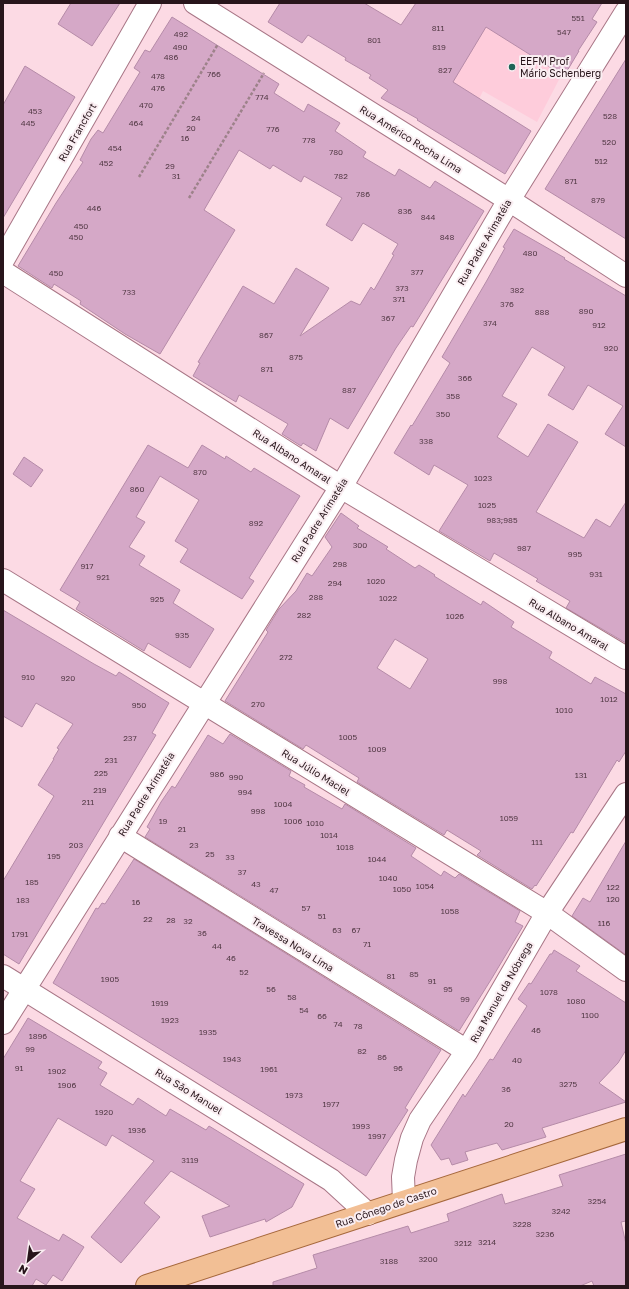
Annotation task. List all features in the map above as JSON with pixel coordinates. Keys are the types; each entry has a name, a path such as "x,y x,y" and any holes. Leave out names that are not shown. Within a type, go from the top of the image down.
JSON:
{"main road":[{"name":"Rua Cônego de Castro","path":"147,1286 626,1129"}],"street":[{"name":"Rua Francfort","path":"3,260 150,3"},
{"name":"Rua Américo Rocha Lima","path":"195,3 509,200 626,276"},
{"name":"Rua Padre Arimatéia","path":"3,1023 340,487 509,200 626,12"},
{"name":"Rua Albano Amaral","path":"3,272 340,487 626,658"},
{"name":"Rua Júlio Maciel","path":"3,580 547,913 626,970"},
{"name":"Rua Manuel da Nóbrega","path":"404,1201 403,1177 412,1138 420,1120 467,1051 547,913 626,794"},
{"name":"Travessa Nova Lima","path":"120,836 467,1051"},
{"name":"Rua São Manuel","path":"3,976 331,1180 368,1214"}],"path":[{"path":"139,177 230,25"},
{"path":"189,198 276,54"}],"shaded area":[{"name":"EEFM Prof Mário Schenberg","path":"497,3 578,43 537,122 483,91 458,142 426,122"}],"building":[{"path":"71,3 120,3 92,46 58,24"},
{"path":"280,3 364,3 401,25 416,3 602,3 592,19 597,22 564,76 486,27 453,82 531,131 505,174 417,120 418,119 381,98 388,90 369,78 371,75 345,60 346,58 308,35 302,43 268,22"},
{"path":"172,17 279,84 274,93 304,112 308,104 340,123 335,131 366,152 363,157 395,176 399,169 430,188 435,181 484,211 413,327 411,326 396,348 348,429 330,418 316,451 303,443 301,446 282,434 288,424 239,395 236,402 193,376 200,363 198,362 243,286 274,304 296,268 329,288 300,336 351,301 360,305 371,287 374,290 394,255 392,254 398,244 363,223 352,241 326,225 342,198 304,176 301,182 273,165 270,169 239,150 204,210 235,230 160,354 125,334 80,304 81,301 54,284 52,288 18,266 83,162 80,160 91,139 98,130 103,133 140,72 134,68 145,50 150,52"},
{"path":"626,59 626,239 545,189"},
{"path":"25,66 75,97 3,218 3,105"},
{"path":"514,229 565,258 564,259 626,296 626,447 605,434 623,406 588,385 573,410 548,395 565,367 532,347 502,396 517,404 497,437 528,457 548,424 578,442 536,512 584,538 596,519 610,527 626,502 626,643 566,608 570,601 536,581 538,579 494,553 490,561 439,531 468,485 434,465 429,475 394,453 450,363 442,357 486,282 505,248 503,247"},
{"path":"148,445 188,468 202,445 225,459 226,456 251,472 254,468 300,496 249,578 254,581 242,599 180,562 188,549 175,541 199,500 160,476 136,517 145,522 129,547 145,556 139,565 180,590 173,603 214,629 190,668 148,643 144,651 76,609 80,602 60,590"},
{"path":"24,457 43,470 31,487 13,474"},
{"path":"341,513 359,526 357,528 388,547 386,549 415,568 419,565 481,605 483,601 514,622 511,627 552,652 549,658 591,684 595,677 626,694 626,751 619,762 617,760 573,833 571,832 536,886 535,885 532,889 477,855 481,851 447,830 444,835 357,782 359,778 306,745 303,749 225,701 268,632 266,630 279,609 296,591 307,573 312,576 332,547 325,537","holes":["395,639 428,659 410,689 377,668"]},
{"path":"3,610 94,664 116,676 119,672 169,703 152,733 156,735 19,964 3,954 3,881 54,796 38,785 54,759 59,749 57,748 73,724 36,703 22,727 3,716"},
{"path":"230,734 291,771 289,776 305,785 304,787 342,809 345,804 416,848 411,856 441,876 444,871 455,878 459,874 520,911 515,922 523,926 459,1031 145,837 150,829 147,827 161,802 172,786 175,788 208,735 223,744"},
{"path":"626,841 626,955 572,916 583,898 590,902"},
{"path":"134,859 441,1050 405,1108 408,1110 366,1176 53,983 96,908 98,909 102,903 105,904"},
{"path":"554,950 580,966 576,971 626,1003 626,1050 618,1063 599,1083 626,1102 542,1128 546,1137 502,1150 497,1143 465,1152 468,1160 452,1165 449,1158 441,1160 431,1145 463,1094 465,1097 490,1059 493,1060 527,1006 518,999 529,983 531,984"},
{"path":"28,1018 102,1062 98,1068 107,1073 100,1085 133,1105 138,1098 166,1116 170,1109 206,1130 209,1126 304,1184 292,1207 266,1222 265,1219 210,1237 202,1216 230,1206 171,1171 144,1203 160,1217 121,1263 91,1237 154,1161 112,1135 106,1146 58,1118 20,1181 35,1189 17,1218 59,1241 63,1234 84,1247 62,1281 53,1275 46,1285 36,1279 32,1286 3,1286 3,1059"},
{"path":"626,1154 626,1221 621,1222 626,1244 626,1286 594,1286 592,1281 580,1286 273,1286 273,1282 317,1268 313,1255 408,1226 411,1233 449,1221 447,1214 502,1194 505,1204 563,1186 559,1175"}],"place":[{"name":"EEFM Prof Mário Schenberg","path":"512,67"}]}
